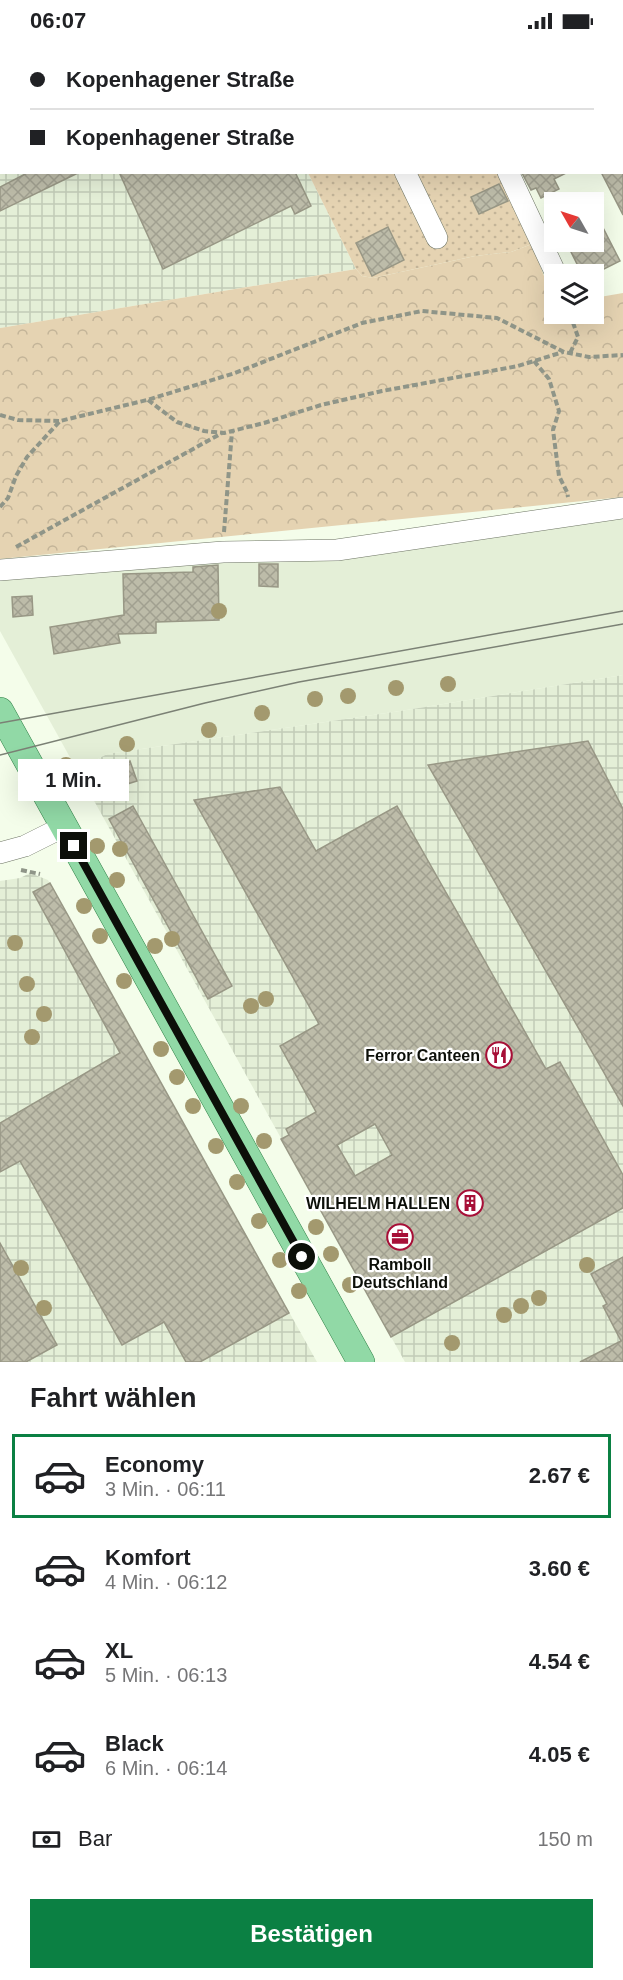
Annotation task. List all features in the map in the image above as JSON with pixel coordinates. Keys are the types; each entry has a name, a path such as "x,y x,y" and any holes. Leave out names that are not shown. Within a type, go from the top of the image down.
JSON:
{"main road":[{"path":"0,711 361,1362"}],"street":[{"path":"406,174 437,238"},
{"path":"509,174 551,264"},
{"path":"0,570 223,552 337,550 623,507"},
{"path":"0,853 25,846 63,827"}],"path":[{"path":"0,415 18,420 60,421 147,400 235,373 362,323 422,310 497,318 564,352 589,357 623,355"},
{"path":"570,353 578,337 573,324"},
{"path":"14,549 223,433 321,405 381,391 518,366 564,352"},
{"path":"534,361 549,379 559,411 553,430 559,476 567,492 569,516"},
{"path":"147,400 177,422 204,431 223,433"},
{"path":"0,507 8,498 16,476 27,457 60,421"},
{"path":"223,552 232,431"}],"shaded area":[{"path":"0,174 308,174 356,269 0,328"},
{"path":"623,513 623,675 400,711 107,754 77,770 0,631 0,574"},
{"path":"623,675 623,1362 405,1362 77,770 107,754 400,711"},
{"path":"30,873 48,880 317,1362 0,1362 0,881 20,878"}],"green space":[{"path":"308,174 498,174 532,244 511,252 475,256 373,278 362,276 356,269"},
{"path":"532,244 544,276 544,324 604,324 604,296 623,293 623,497 0,559 0,328 356,269 362,276 373,278 475,256 511,252"}],"building":[{"path":"25,174 76,174 0,211 0,187"},
{"path":"120,174 296,174 311,206 295,214 291,206 163,269"},
{"path":"523,174 564,174 554,179 559,189 544,192 544,196 541,198 536,188 531,190"},
{"path":"602,174 623,174 623,215"},
{"path":"499,184 508,201 479,214 471,197"},
{"path":"388,227 404,260 372,276 356,243"},
{"path":"604,230 620,261 604,269 604,264 577,264 571,252 604,252"},
{"path":"259,564 278,564 278,587 259,586"},
{"path":"218,565 219,620 156,622 156,633 118,634 120,643 54,654 50,627 124,615 123,574 193,572 193,567"},
{"path":"32,596 33,615 13,617 12,597"},
{"path":"588,741 623,809 623,1106 428,765"},
{"path":"130,761 137,781 121,786 115,767"},
{"path":"280,787 316,851 397,806 546,1069 560,1062 623,1175 623,1208 391,1337 281,1139 289,1135 286,1129 316,1112 280,1046 319,1024 194,800","holes":["375,1124 392,1155 355,1176 337,1145"]},
{"path":"133,806 232,986 208,999 109,819"},
{"path":"50,883 289,1313 200,1362 186,1362 164,1322 122,1345 20,1161 0,1172 0,1123 120,1053 33,892"},
{"path":"0,1243 57,1345 26,1362 0,1362"},
{"path":"623,1257 623,1362 580,1362 621,1341 603,1306 607,1304 591,1274"}],"tram line":[{"path":"0,723 623,611"},
{"path":"0,755 205,703 299,682 623,624"}],"place":[{"name":"Ferror Canteen","path":"499,1055"},
{"name":"WILHELM HALLEN","path":"470,1203"},
{"name":"Ramboll Deutschland","path":"400,1237"}],"route":[{"path":"74,846 302,1257"}]}
